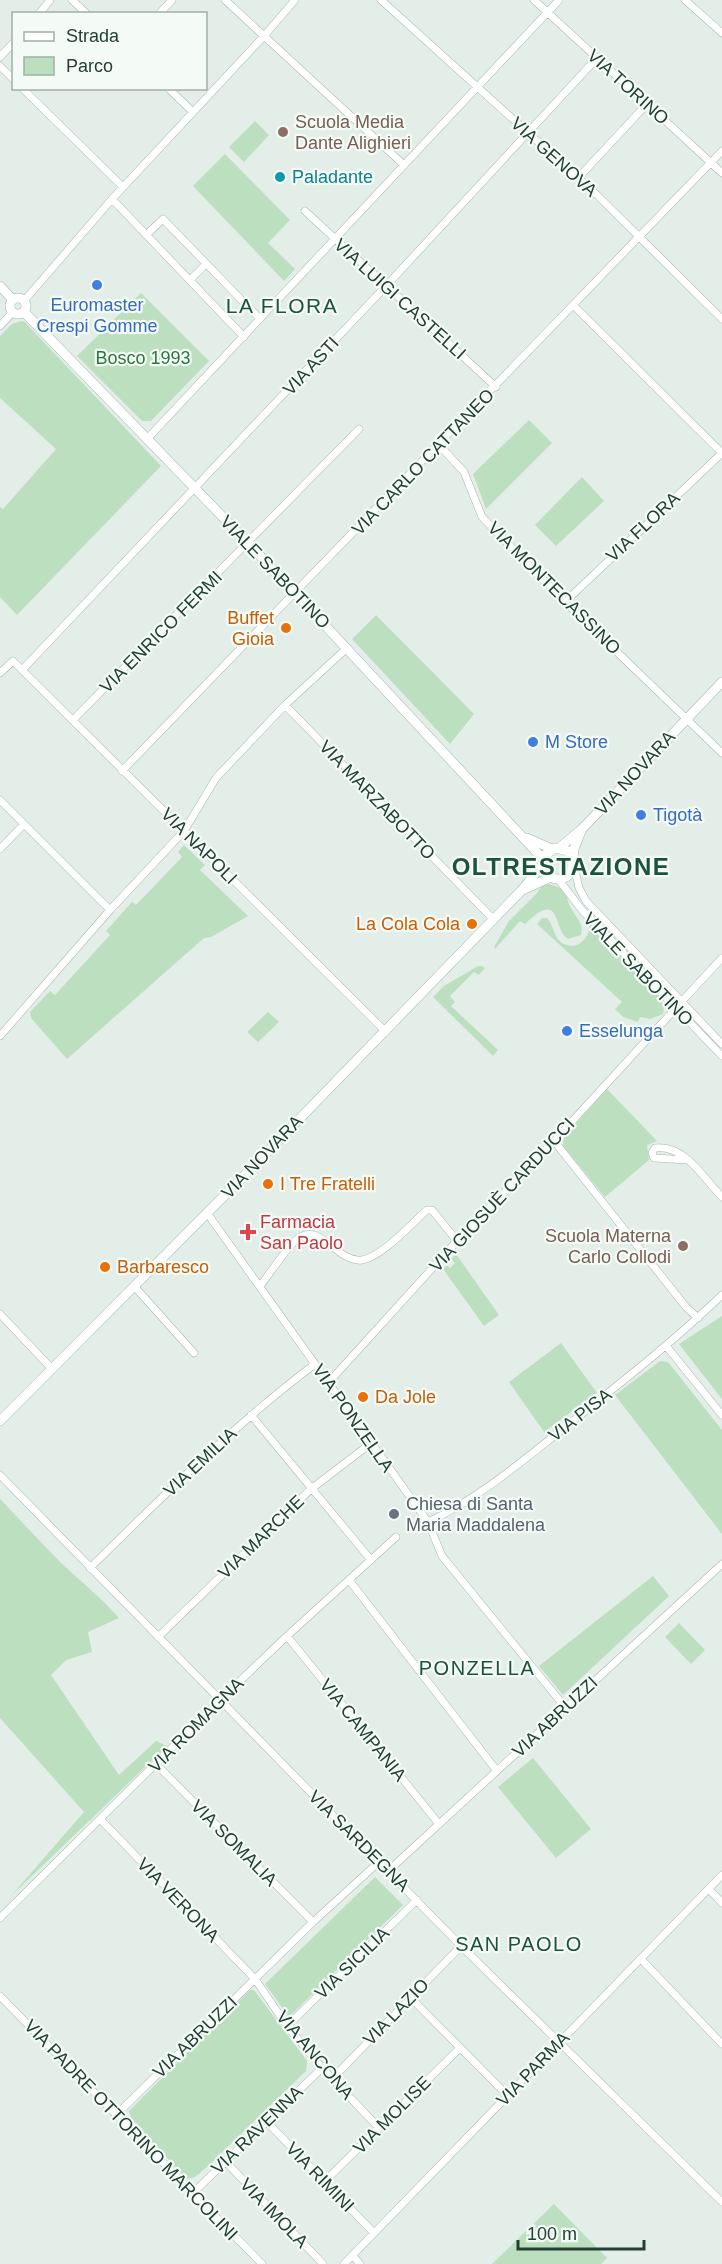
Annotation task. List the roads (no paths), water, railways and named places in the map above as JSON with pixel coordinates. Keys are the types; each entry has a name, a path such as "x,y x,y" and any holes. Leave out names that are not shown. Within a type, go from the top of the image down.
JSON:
{"street":[{"path":"41,12 50,0"},
{"path":"72,0 85,12"},
{"path":"161,12 172,0"},
{"path":"225,0 404,165"},
{"path":"24,301 112,199 295,0"},
{"name":"VIA GENOVA","path":"381,0 578,178 640,236 722,319"},
{"name":"VIA TORINO","path":"534,0 722,173"},
{"path":"147,439 559,0"},
{"path":"685,0 722,33"},
{"path":"0,57 12,44"},
{"name":"VIA ASTI","path":"22,670 387,285 597,58"},
{"path":"0,66 12,78"},
{"path":"24,90 123,187"},
{"path":"170,90 193,112"},
{"path":"578,178 647,104"},
{"name":"VIA CARLO CATTANEO","path":"122,771 722,151"},
{"path":"112,199 243,336"},
{"name":"VIA LUIGI CASTELLI","path":"305,211 496,387"},
{"path":"146,235 163,219 260,319"},
{"path":"190,280 206,264"},
{"path":"0,286 13,300"},
{"path":"18,298 24,301 26,307 24,312 12,313 9,306 13,300 18,298"},
{"name":"VIA FLORA","path":"564,602 722,453 573,306"},
{"name":"VIALE SABOTINO","path":"24,312 249,543 523,836 543,861"},
{"path":"0,326 12,313"},
{"name":"VIA ENRICO FERMI","path":"73,720 360,429"},
{"name":"VIA MONTECASSINO","path":"439,446 465,472 482,517 564,602 722,753"},
{"path":"1,1032 184,831 216,778 285,705 347,648"},
{"name":"VIA NAPOLI","path":"0,673 13,661 385,1031"},
{"name":"VIA NOVARA","path":"555,849 582,829 722,682"},
{"name":"VIA MARZABOTTO","path":"285,705 493,919"},
{"path":"0,800 110,910"},
{"path":"0,849 24,824"},
{"name":"VIA NOVARA","path":"573,861 574,848 582,829"},
{"name":"VIALE SABOTINO","path":"523,836 555,849"},
{"path":"555,849 568,851 573,861 570,873 555,878 545,872 543,861 555,849"},
{"name":"VIA NOVARA","path":"0,1421 207,1214 521,891 543,861"},
{"name":"VIALE SABOTINO","path":"573,861 576,879 586,901 722,1044"},
{"name":"VIALE SABOTINO","path":"555,878 582,910 722,1056"},
{"name":"VIA NOVARA","path":"521,891 555,878"},
{"path":"682,1001 722,958"},
{"name":"VIA GIOSUÈ CARDUCCI","path":"329,1382 457,1241 554,1141 676,1008"},
{"path":"554,1141 686,1307 698,1318"},
{"path":"688,1160 722,1197"},
{"path":"260,1286 297,1239 309,1234 320,1236 346,1258 362,1260 374,1256 427,1210 432,1209 457,1241"},
{"name":"VIA PONZELLA","path":"207,1214 428,1522 442,1556 565,1707"},
{"path":"134,1286 194,1353"},
{"name":"VIA PISA","path":"428,1522 479,1493 668,1347 722,1295"},
{"path":"0,1314 51,1369"},
{"path":"668,1347 722,1415"},
{"name":"VIA EMILIA","path":"90,1568 200,1460 251,1415 315,1364"},
{"path":"251,1415 371,1560"},
{"name":"VIA MARCHE","path":"158,1637 311,1489 370,1444"},
{"name":"VIA SARDEGNA","path":"0,1475 461,1946 722,2202"},
{"name":"VIA ROMAGNA","path":"0,1918 220,1700 396,1537"},
{"name":"VIA ABRUZZI","path":"388,1871 722,1564"},
{"path":"349,1580 497,1771"},
{"name":"VIA CAMPANIA","path":"287,1636 438,1824"},
{"name":"VIA SOMALIA","path":"156,1764 313,1922"},
{"name":"VIA VERONA","path":"101,1820 255,1979"},
{"name":"VIA ABRUZZI","path":"116,2115 313,1922 380,1861"},
{"name":"VIA PARMA","path":"345,2264 722,1875"},
{"path":"709,1889 722,1903"},
{"name":"VIA SICILIA","path":"287,2026 417,1900"},
{"name":"VIA LAZIO","path":"332,2079 461,1946"},
{"path":"641,1959 722,2044"},
{"name":"VIA ANCONA","path":"255,1979 287,2026 322,2068 379,2128"},
{"name":"VIA PADRE OTTORINO MARCOLINI","path":"0,1995 262,2264"},
{"path":"410,1997 508,2096"},
{"name":"VIA MOLISE","path":"324,2182 460,2049"},
{"name":"VIA RAVENNA","path":"193,2193 322,2068"},
{"name":"VIA RIMINI","path":"266,2121 374,2234"},
{"name":"VIA IMOLA","path":"225,2161 323,2264"},
{"path":"353,2256 360,2264"}],"place":[{"name":"Scuola Media Dante Alighieri","path":"283,132"},
{"name":"Paladante","path":"280,177"},
{"name":"Euromaster Crespi Gomme","path":"97,285"},
{"name":"Buffet Gioia","path":"286,628"},
{"name":"M Store","path":"533,742"},
{"name":"Tigotà","path":"641,815"},
{"name":"La Cola Cola","path":"472,924"},
{"name":"Esselunga","path":"567,1031"},
{"name":"I Tre Fratelli","path":"268,1184"},
{"name":"Farmacia San Paolo","path":"248,1232"},
{"name":"Scuola Materna Carlo Collodi","path":"683,1246"},
{"name":"Barbaresco","path":"105,1267"},
{"name":"Da Jole","path":"363,1397"},
{"name":"Chiesa di Santa Maria Maddalena","path":"394,1514"}],"district":[{"name":"LA FLORA","path":"282,305"},
{"name":"OLTRESTAZIONE","path":"561,866"},
{"name":"PONZELLA","path":"477,1668"},
{"name":"SAN PAOLO","path":"519,1944"}],"park label":[{"name":"Bosco 1993","path":"143,358"}]}
